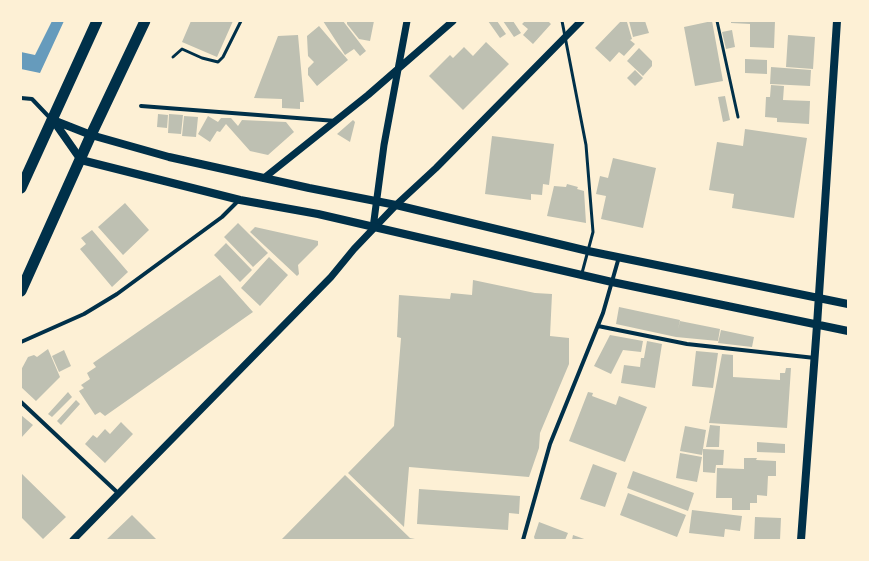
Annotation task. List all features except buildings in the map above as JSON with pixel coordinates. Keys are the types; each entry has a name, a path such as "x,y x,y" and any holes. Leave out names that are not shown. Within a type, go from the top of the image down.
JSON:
{"highway":[{"path":"23,183 97,21"},
{"path":"21,291 91,135 145,21"}],"main road":[{"path":"801,540 818,325 837,21"},
{"path":"53,120 91,135 163,155 264,178 396,205 588,251 848,304"},
{"path":"53,120 81,160 240,200 318,214 373,228 441,242 612,282 848,331"}],"street":[{"path":"373,228 397,71 407,21"},
{"path":"264,178 397,71 453,21"},
{"path":"72,540 331,277 373,228 436,168 581,21"},
{"path":"21,98 32,99 53,120"},
{"path":"142,106 336,121"},
{"path":"21,342 84,314 117,294 222,216 240,200"},
{"path":"523,540 550,444 598,326 619,257"},
{"path":"598,326 686,344 815,358"},
{"path":"21,402 118,494"}],"lane":[{"path":"173,57 182,49 213,62 218,62 223,57 241,21"},
{"path":"562,21 564,39 586,144 592,232 581,275"},
{"path":"717,21 738,117"}],"water":[{"path":"52,21 64,21 40,73 21,69 21,52 35,55"}]}
